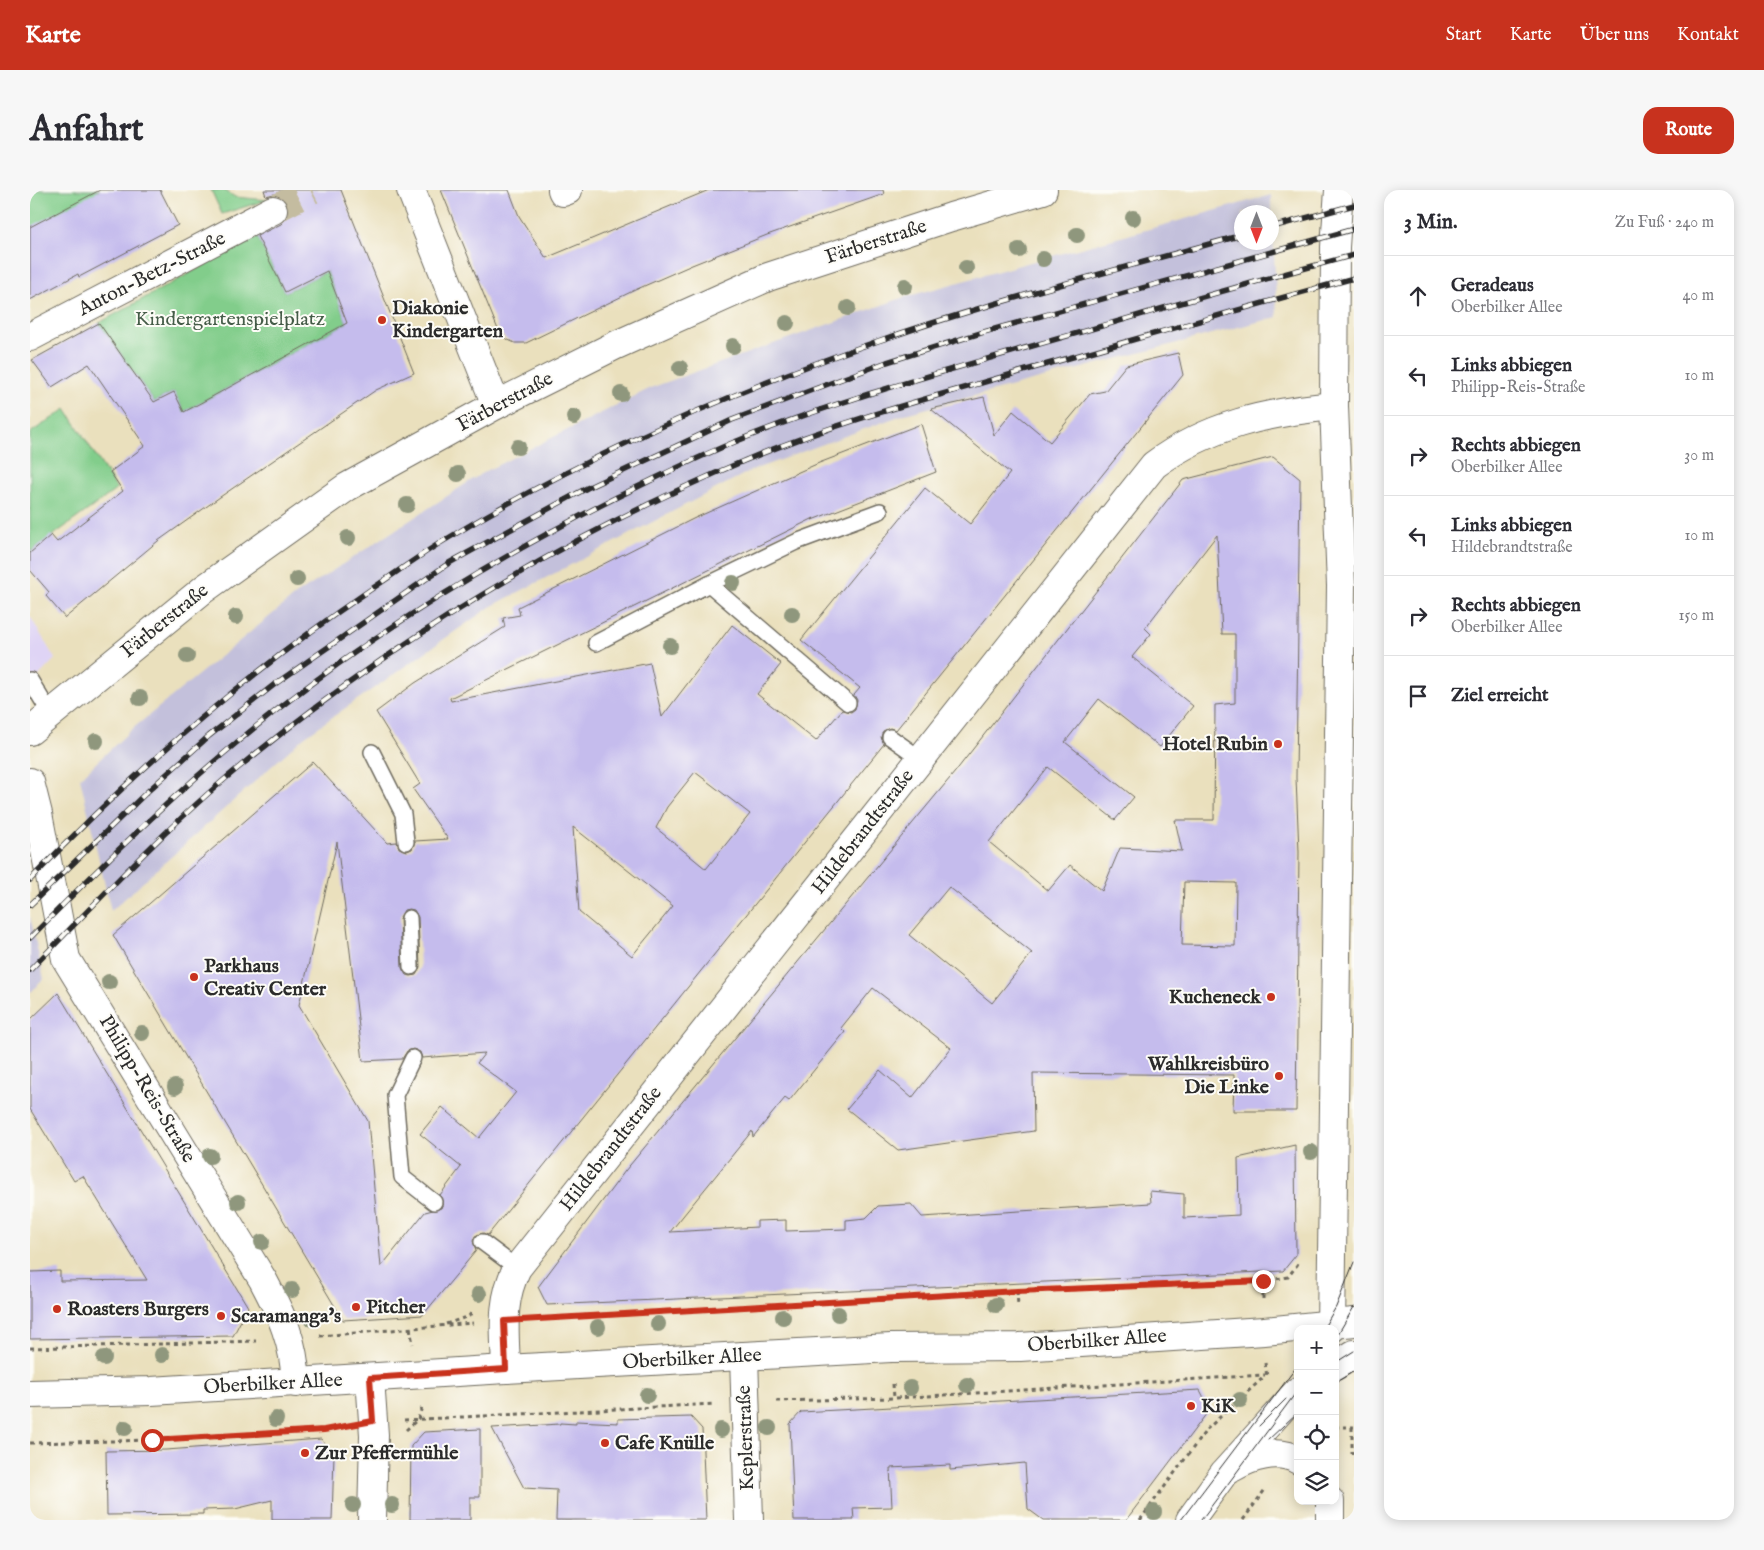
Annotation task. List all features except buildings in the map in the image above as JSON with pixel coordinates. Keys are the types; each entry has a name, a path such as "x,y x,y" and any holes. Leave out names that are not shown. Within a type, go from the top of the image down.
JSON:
{"street":[{"path":"411,190 496,405"},
{"path":"562,190 563,192 568,190"},
{"name":"Färberstraße","path":"30,732 50,713 204,589 347,487 496,405 614,346 768,278 950,217 1043,190"},
{"path":"1339,190 1335,247 1334,406 1341,586 1339,1325"},
{"name":"Anton-Betz-Straße","path":"30,337 274,210"},
{"name":"Hildebrandtstraße","path":"506,1369 503,1309 508,1286 517,1268 1154,465 1178,448 1204,435 1247,420 1295,409 1334,406"},
{"name":"Philipp-Reis-Straße","path":"30,782 66,959 277,1306 290,1338 296,1383"},
{"name":"Oberbilker Allee","path":"30,1394 151,1391 891,1348 1020,1347 1294,1328"},
{"path":"1339,1363 1354,1354"},
{"name":"Keplerstraße","path":"744,1356 749,1520"},
{"path":"370,1378 373,1421 372,1520"},
{"path":"1190,1520 1224,1473 1294,1394"},
{"path":"1224,1473 1247,1458 1263,1456 1290,1456 1294,1458"},
{"path":"1330,1505 1330,1520"}],"lane":[{"path":"596,643 709,584 796,542 880,510"},
{"path":"709,584 848,702"},
{"path":"30,680 50,713"},
{"path":"890,737 921,759"},
{"path":"372,752 403,814 406,842"},
{"path":"409,918 412,967"},
{"path":"413,1058 395,1095 402,1177 434,1202"},
{"path":"482,1242 517,1268"}],"path":[{"path":"313,1336 440,1325 1017,1291 1263,1281 1288,1277 1304,1255"},
{"path":"1263,1281 1263,1291"},
{"path":"1017,1291 1018,1306"},
{"path":"440,1325 468,1316 474,1310"},
{"path":"410,1328 413,1344"},
{"path":"30,1348 260,1341"},
{"path":"30,1443 152,1440 324,1430 373,1421 745,1403 894,1398 1266,1375 1207,1430 1140,1520"},
{"path":"893,1384 894,1398"},
{"path":"418,1419 422,1404"},
{"path":"1339,1427 1353,1427 1352,1454"},
{"path":"1243,1520 1268,1486"}],"shaded area":[{"path":"1271,195 1271,205 1235,205"},
{"path":"1234,205 1234,250 1274,250 1277,317 905,414 750,471 490,607 304,737 111,911 80,778 131,730 297,594 484,472 653,387 902,298"},
{"path":"30,616 55,659 30,685"},
{"path":"30,916 44,979 30,993"}],"green space":[{"path":"30,190 100,190 30,246"},
{"path":"211,190 224,190 235,197 267,200 222,214"},
{"name":"Kindergartenspielplatz","path":"257,236 285,292 327,271 347,323 184,412 174,392 154,402 99,323"},
{"path":"66,409 117,489 30,552 30,433"}],"tunnel":[{"path":"273,210 312,190"}],"tram line":[{"path":"1325,1325 1336,1307 1354,1262"},
{"path":"1339,1332 1354,1307"},
{"path":"1339,1360 1354,1351"},
{"path":"1181,1520 1294,1370"},
{"path":"1339,1380 1354,1371"},
{"path":"1201,1520 1294,1395"},
{"path":"1259,1426 1286,1399"},
{"path":"1268,1440 1295,1415"}],"railway":[{"path":"1279,225 1354,205"},
{"path":"30,905 148,791 209,736 275,684 449,563 587,488 732,420 887,362 984,332 1354,229"},
{"path":"30,880 150,763 235,690 279,656 324,622 431,549 545,484 654,430 821,361 1013,298 1234,237"},
{"path":"30,938 100,867 173,798 223,754 315,681 412,614 462,583 565,524 617,497 726,446 778,425 852,399 1275,276 1354,255"},
{"path":"30,970 131,866 184,816 238,768 297,722 418,635 545,558 611,523 678,490 746,460 849,422 1229,312 1354,278"}],"place":[{"name":"Diakonie Kindergarten","path":"382,320"},
{"name":"Hotel Rubin","path":"1278,744"},
{"name":"Parkhaus Creativ Center","path":"194,977"},
{"name":"Kucheneck","path":"1271,997"},
{"name":"Wahlkreisbüro Die Linke","path":"1279,1076"},
{"name":"Pitcher","path":"356,1307"},
{"name":"Roasters Burgers","path":"57,1309"},
{"name":"Scaramanga's","path":"221,1316"},
{"name":"KiK","path":"1191,1406"},
{"name":"Cafe Knülle","path":"605,1443"},
{"name":"Zur Pfeffermühle","path":"305,1453"}],"route":[{"path":"152,1440 324,1430 373,1421 370,1378 506,1369 504,1321 1017,1291 1263,1281"}]}
